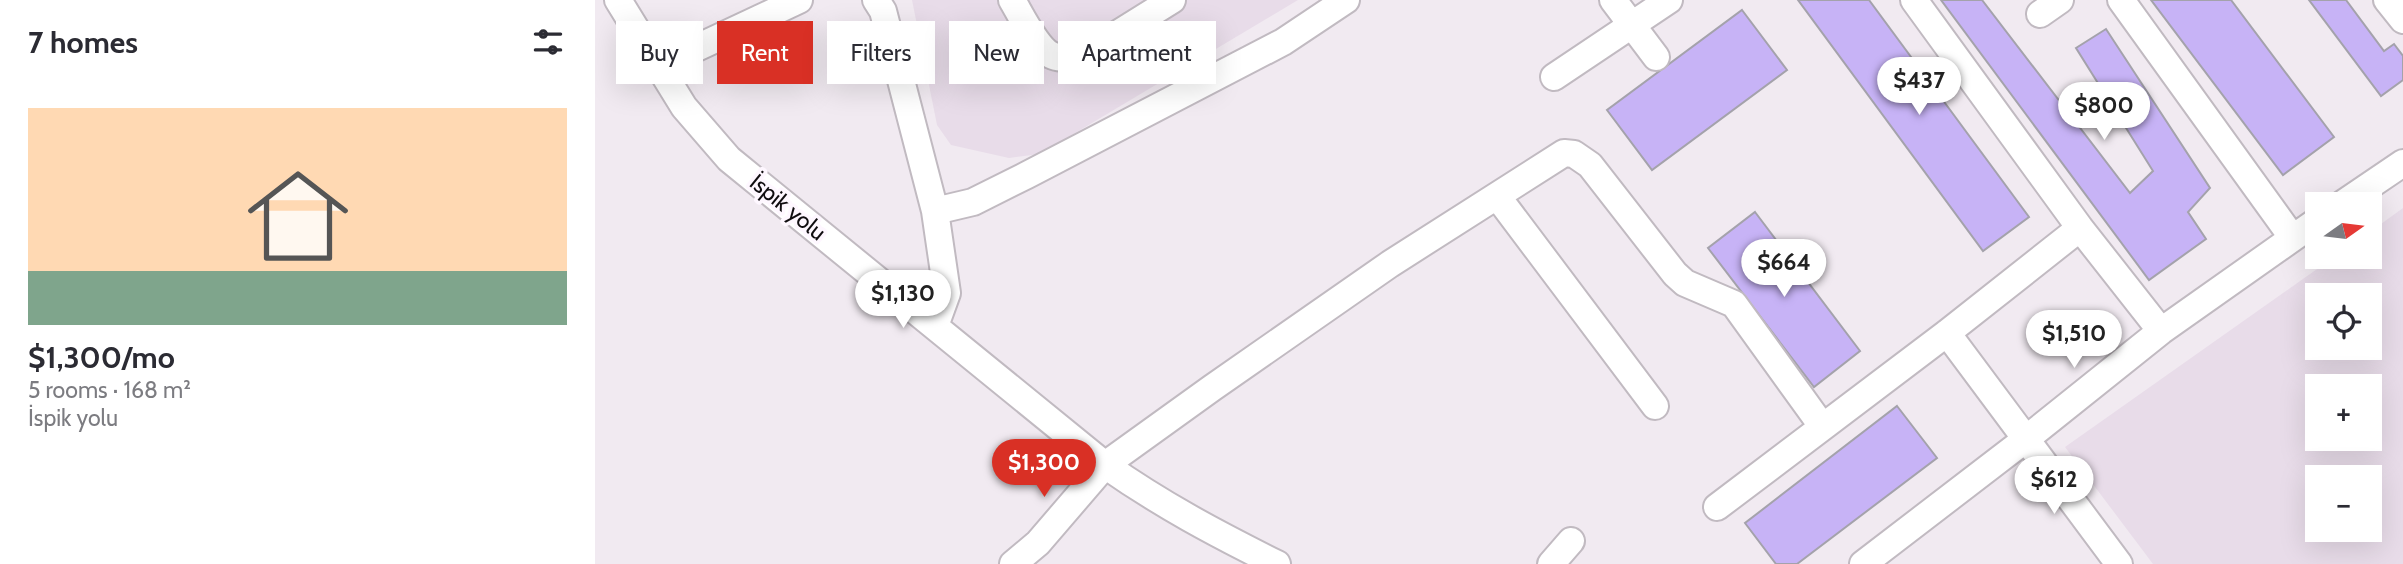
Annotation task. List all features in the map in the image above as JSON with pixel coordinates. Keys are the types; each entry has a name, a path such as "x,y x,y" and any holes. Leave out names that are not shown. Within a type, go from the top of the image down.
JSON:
{"street":[{"name":"İspik yolu","path":"618,0 631,21"},
{"path":"703,45 799,0"},
{"path":"876,0 883,10 935,211 947,293 935,326"},
{"path":"1012,0 1040,45 1050,54 1079,58 1172,0"},
{"path":"935,211 973,202 1027,175 1283,43 1346,0"},
{"path":"1613,0 1656,57"},
{"path":"1554,77 1669,0"},
{"path":"1914,0 2080,228 2161,331"},
{"path":"2121,0 2292,237"},
{"path":"2387,0 2403,20"},
{"name":"İspik yolu","path":"669,84 684,107 729,159 1105,465 1196,524 1277,564"},
{"path":"1013,564 1038,543 1105,465 1368,280 1564,153 1574,154 1590,165 1685,283 1723,297 1734,304 1822,426"},
{"path":"2360,192 2403,163"},
{"path":"1497,196 1655,406"},
{"path":"1717,507 1947,333 2080,228"},
{"path":"1863,564 2161,331 2305,229"},
{"path":"1947,333 2119,564"},
{"path":"1551,564 1571,541"}],"shaded area":[{"path":"912,0 1298,0 1216,49 1216,21 1058,21 1058,84 1157,84 1040,154 1009,158 951,145 937,125 929,84 935,84 935,21 916,21"},
{"path":"2403,208 2403,564 2153,564 2065,447 2316,270 2382,270 2382,223"}],"building":[{"path":"1798,0 1869,0 2029,217 1983,251"},
{"path":"1941,0 1982,0 2130,193 2153,171 2076,48 2106,29 2210,188 2188,212 2206,239 2149,280"},
{"path":"2151,0 2231,0 2334,137 2283,175"},
{"path":"2309,0 2346,0 2384,51 2394,44 2403,56 2403,80 2381,96"},
{"path":"1742,10 1787,70 1652,170 1607,110"},
{"path":"1755,212 1860,351 1814,387 1708,248"},
{"path":"1897,406 1937,458 1797,564 1776,564 1745,523"}]}
